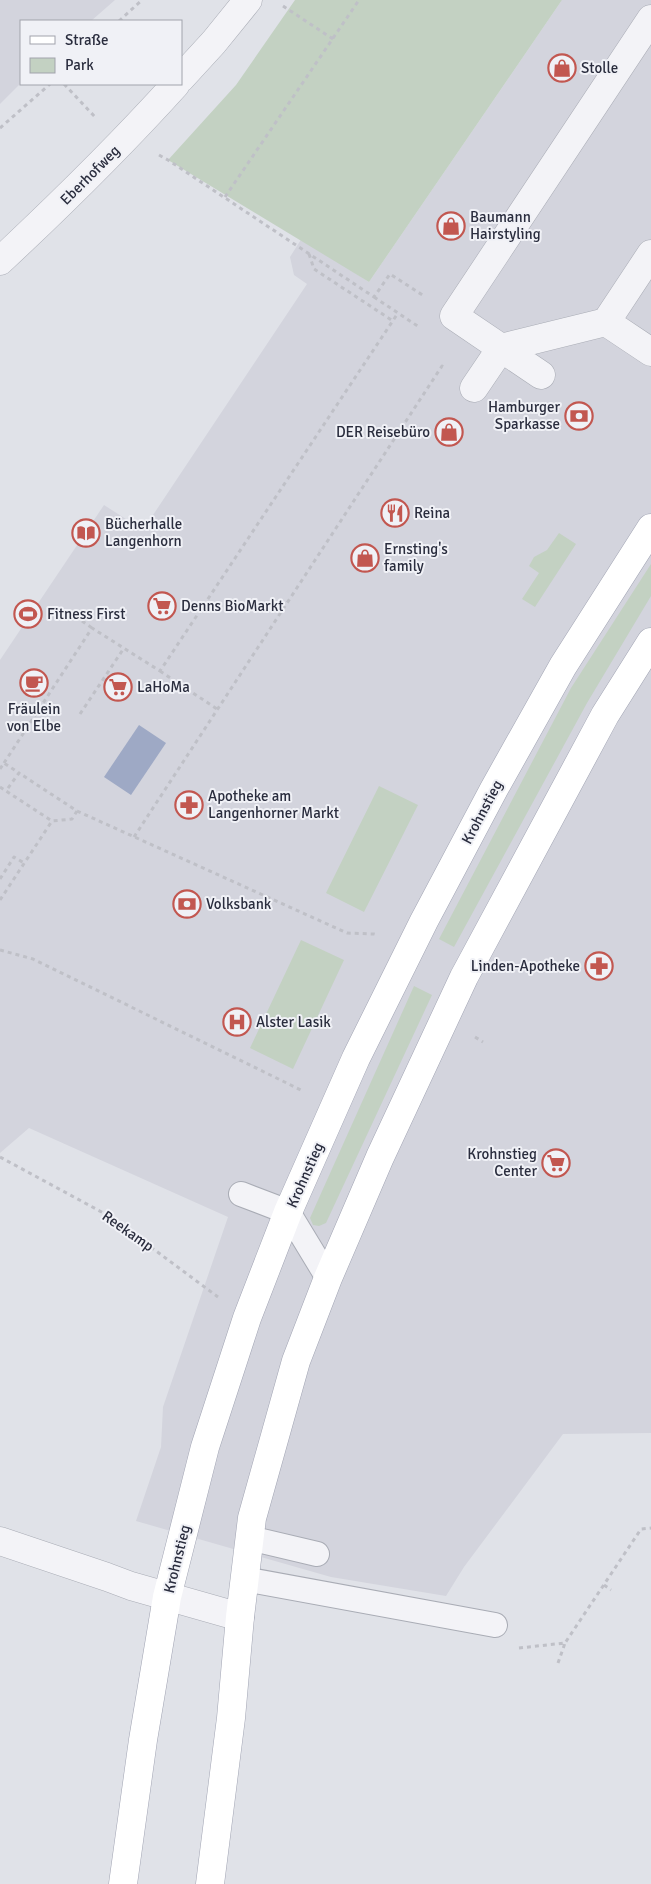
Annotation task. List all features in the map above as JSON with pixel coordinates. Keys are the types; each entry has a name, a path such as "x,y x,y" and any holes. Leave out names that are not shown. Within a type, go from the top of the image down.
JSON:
{"main road":[{"name":"Krohnstieg","path":"123,1884 143,1740 167,1597 205,1448 247,1318 288,1212 356,1058 420,929 494,789 564,666 651,528"},
{"path":"210,1884 231,1718 249,1538 257,1499 296,1361 328,1278 380,1156 464,977 605,715 651,642"}],"street":[{"path":"182,77 214,42 248,0"},
{"path":"541,375 454,316 651,19"},
{"name":"Eberhofweg","path":"0,261 73,193 175,85"},
{"path":"474,388 501,348 606,322 651,254"},
{"path":"606,322 651,352"},
{"path":"0,1541 167,1597 240,1617"}],"lane":[{"path":"242,1194 288,1212 328,1278"},
{"path":"249,1538 317,1554"},
{"path":"244,1579 495,1625"}],"path":[{"path":"120,20 142,0"},
{"path":"225,197 359,0"},
{"path":"281,5 333,39"},
{"path":"0,128 49,85"},
{"path":"65,85 103,125 124,140 168,160 398,312 160,672"},
{"path":"309,253 314,269 393,321"},
{"path":"374,297 390,274 454,316"},
{"path":"134,837 442,366 449,371"},
{"path":"82,621 217,709"},
{"path":"0,769 92,628"},
{"path":"80,714 124,648"},
{"path":"4,763 77,811 348,933"},
{"path":"6,791 19,773"},
{"path":"0,787 52,821 72,819 77,811"},
{"path":"0,900 52,821"},
{"path":"0,879 14,857 24,863"},
{"path":"0,950 33,959 335,1107"},
{"name":"Reekamp","path":"0,1157 109,1216 247,1318"},
{"path":"558,1663 565,1642 641,1529 651,1528"},
{"path":"604,1585 611,1590"},
{"path":"495,1625 504,1649 565,1642"}],"shaded area":[{"path":"0,0 115,0 92,20 20,20 20,84 0,104"},
{"path":"562,0 651,0 651,1433 563,1434 464,1567 446,1596 331,1577 136,1521 161,1447 163,1407 228,1217 29,1128 0,1153 0,660 104,505 143,530 307,284 294,275 290,257 302,238 369,282"}],"green space":[{"path":"295,0 562,0 369,282 168,160 236,85"},
{"path":"559,533 576,544 535,607 522,599 539,573 529,566 534,557 547,550"},
{"path":"651,564 651,596 587,703 454,947 439,939 571,688"},
{"path":"379,786 418,805 364,912 326,893"},
{"path":"301,940 344,960 293,1069 250,1048"},
{"path":"414,986 432,995 326,1223 319,1226 313,1225 310,1218"}],"water":[{"path":"139,725 166,743 131,795 104,777"}],"place":[{"name":"Stolle","path":"562,68"},
{"name":"Baumann Hairstyling","path":"451,226"},
{"name":"Hamburger Sparkasse","path":"579,416"},
{"name":"DER Reisebüro","path":"449,432"},
{"name":"Reina","path":"395,513"},
{"name":"Bücherhalle Langenhorn","path":"86,533"},
{"name":"Ernsting's family","path":"365,558"},
{"name":"Denns BioMarkt","path":"162,606"},
{"name":"Fitness First","path":"28,614"},
{"name":"Fräulein von Elbe","path":"34,683"},
{"name":"LaHoMa","path":"118,687"},
{"name":"Apotheke am Langenhorner Markt","path":"189,805"},
{"name":"Volksbank","path":"187,904"},
{"name":"Linden-Apotheke","path":"599,966"},
{"name":"Alster Lasik","path":"237,1022"},
{"name":"Krohnstieg Center","path":"556,1163"}]}
